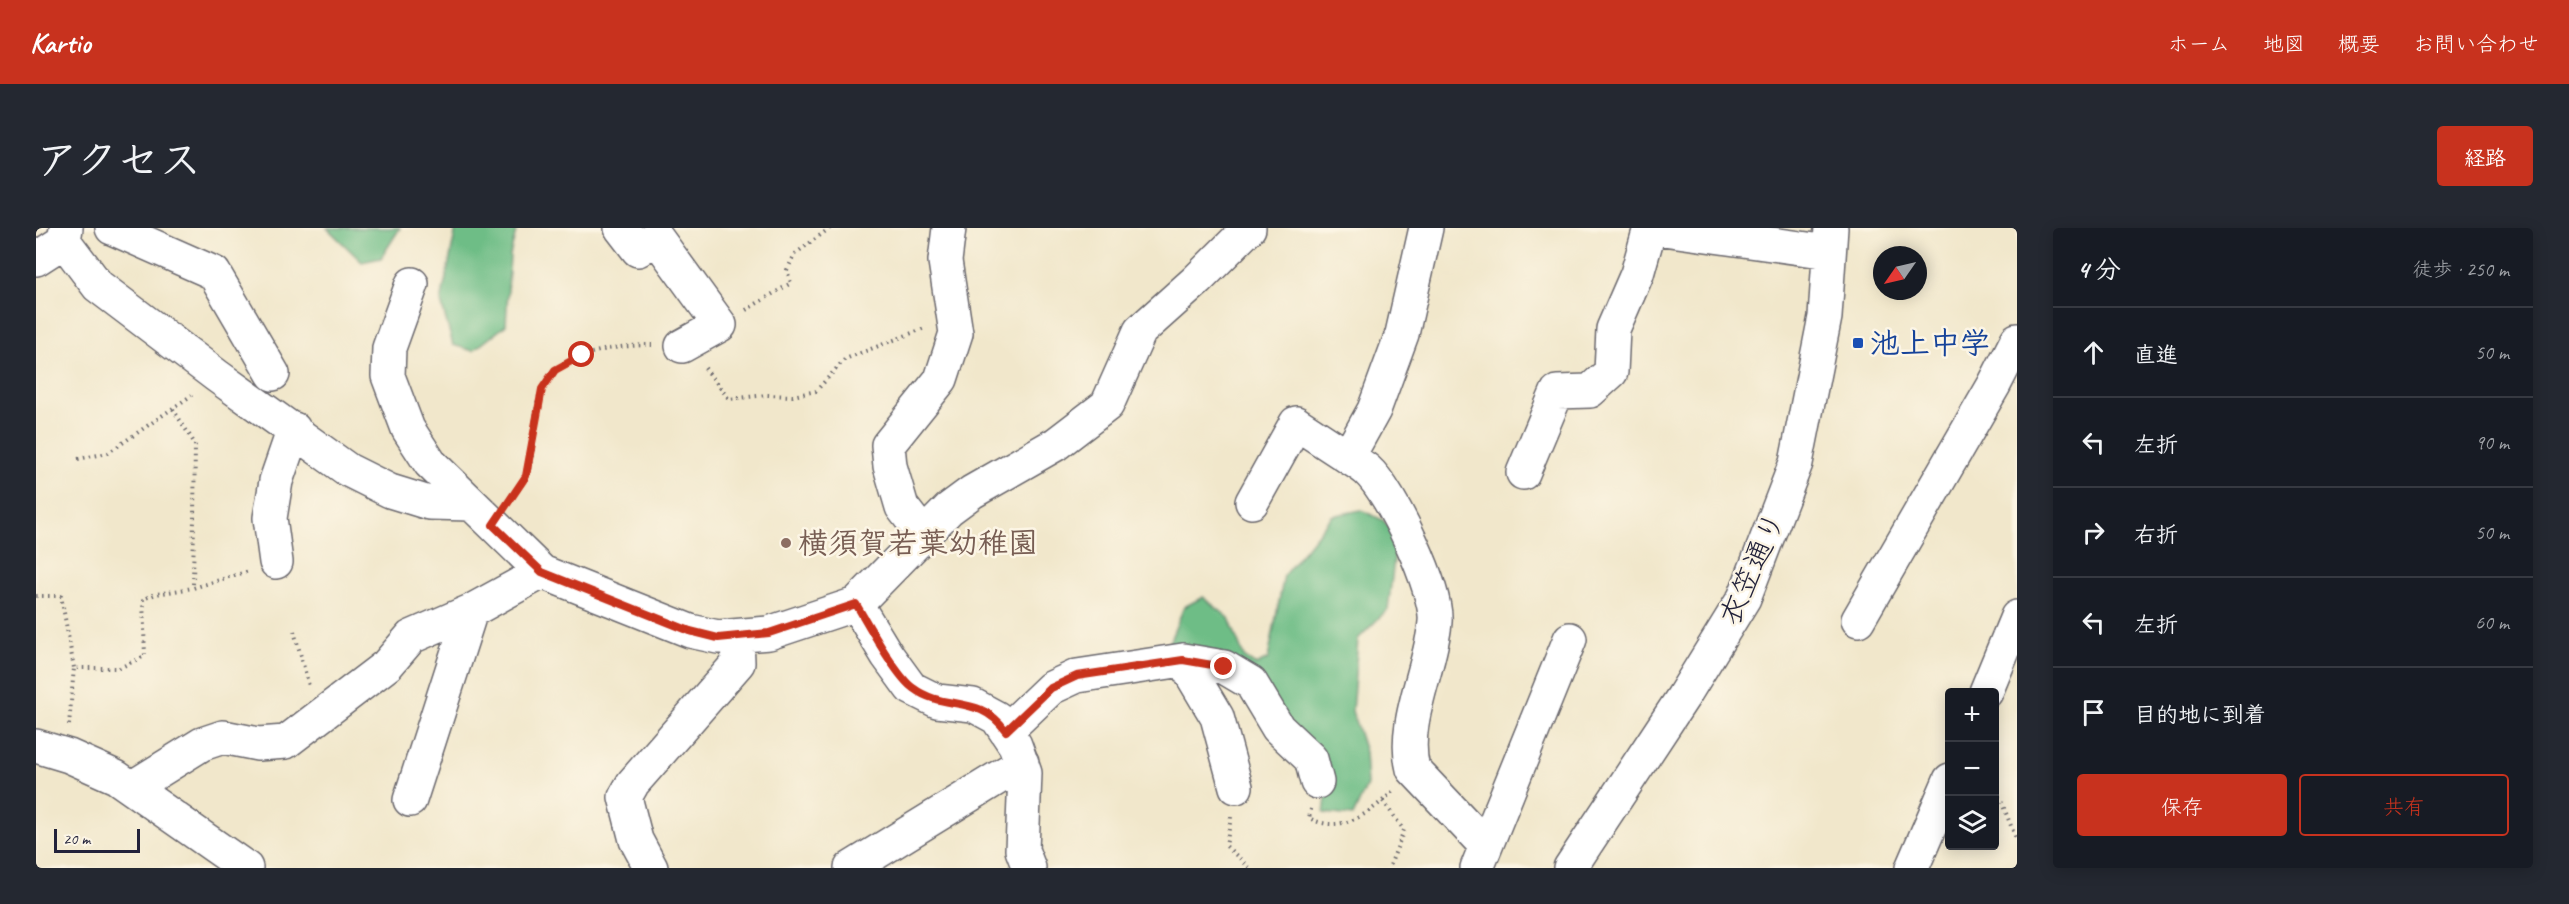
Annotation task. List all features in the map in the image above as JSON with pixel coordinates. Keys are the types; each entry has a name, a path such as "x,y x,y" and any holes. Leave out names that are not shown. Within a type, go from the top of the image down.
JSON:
{"street":[{"path":"112,228 214,273 273,374"},
{"path":"621,228 638,250 656,237 720,325 682,346"},
{"path":"923,534 902,507 890,466 888,445 941,379 956,333 945,261 949,228"},
{"path":"412,284 389,348 388,376 408,429 430,463 542,572 690,631 718,638 769,633 856,604 923,534 972,492 1056,444 1107,405 1140,331 1197,280 1249,228"},
{"path":"1348,457 1374,410 1402,334 1426,228"},
{"path":"1523,473 1557,392 1590,391 1611,372 1613,329 1637,274 1650,228"},
{"path":"1656,228 1830,240"},
{"path":"36,259 65,234 98,286 217,376 294,429 348,470 390,491 429,503 483,514"},
{"name":"衣笠通り","path":"1570,868 1683,698 1744,598 1796,463 1825,317 1830,240"},
{"path":"1858,620 1988,396 2017,340"},
{"path":"1252,502 1296,423 1368,471 1401,517 1430,592 1436,620 1412,727 1409,754 1413,769 1482,857 1570,639"},
{"path":"276,562 270,518 276,482 294,429"},
{"path":"133,787 202,744 223,737 258,744 286,742 387,665 411,637 471,611 542,572"},
{"path":"856,604 887,655 911,688 936,700 974,705 997,718 1006,731 1015,745 1025,773 1023,850 1029,868"},
{"path":"410,800 471,611"},
{"path":"1988,688 2017,617"},
{"path":"651,868 636,840 624,797 633,783 738,663 737,636"},
{"path":"1006,731 1051,688 1077,676 1183,660 1224,667 1251,683 1278,728 1311,759 1317,782"},
{"path":"1183,660 1217,717 1236,787"},
{"path":"50,750 116,777 133,787 246,868"},
{"path":"850,868 1022,763"},
{"path":"1912,868 1945,792"}],"path":[{"path":"720,325 791,283 788,270 795,254 830,228"},
{"path":"483,514 526,476 542,389 555,370 582,355 640,345 682,346 698,359 729,399 767,395 793,396 816,391 845,359 953,317"},
{"path":"78,459 108,453 217,376"},
{"path":"173,409 195,444 193,588"},
{"path":"74,668 119,668 145,656 143,599 156,594 193,588 276,562"},
{"path":"36,596 61,596 74,668 69,724 50,750"},
{"path":"294,631 318,719"},
{"path":"1317,782 1309,818 1319,823 1338,825 1363,816 1383,801 1413,769"},
{"path":"1236,787 1226,846 1250,868"},
{"path":"1998,796 2017,841"},
{"path":"1383,801 1404,830 1389,868"}],"green space":[{"path":"327,228 400,228 381,258 362,262"},
{"path":"456,228 517,228 510,255 506,325 473,351 453,345 441,302"},
{"path":"1361,510 1383,520 1397,536 1388,609 1358,639 1352,711 1365,752 1367,785 1353,816 1324,813 1328,784 1238,684 1199,690 1180,681 1168,645 1184,607 1203,597 1229,618 1244,657 1256,665 1268,659 1284,575 1332,516"}],"place":[{"name":"池上中学","path":"1858,343"},
{"name":"横須賀若葉幼稚園","path":"786,543"}],"route":[{"path":"582,355 555,370 542,389 526,476 493,525 542,572 690,631 718,638 769,633 856,604 887,655 911,688 936,700 974,705 997,718 1006,731 1051,688 1077,676 1183,660 1224,667"}]}
